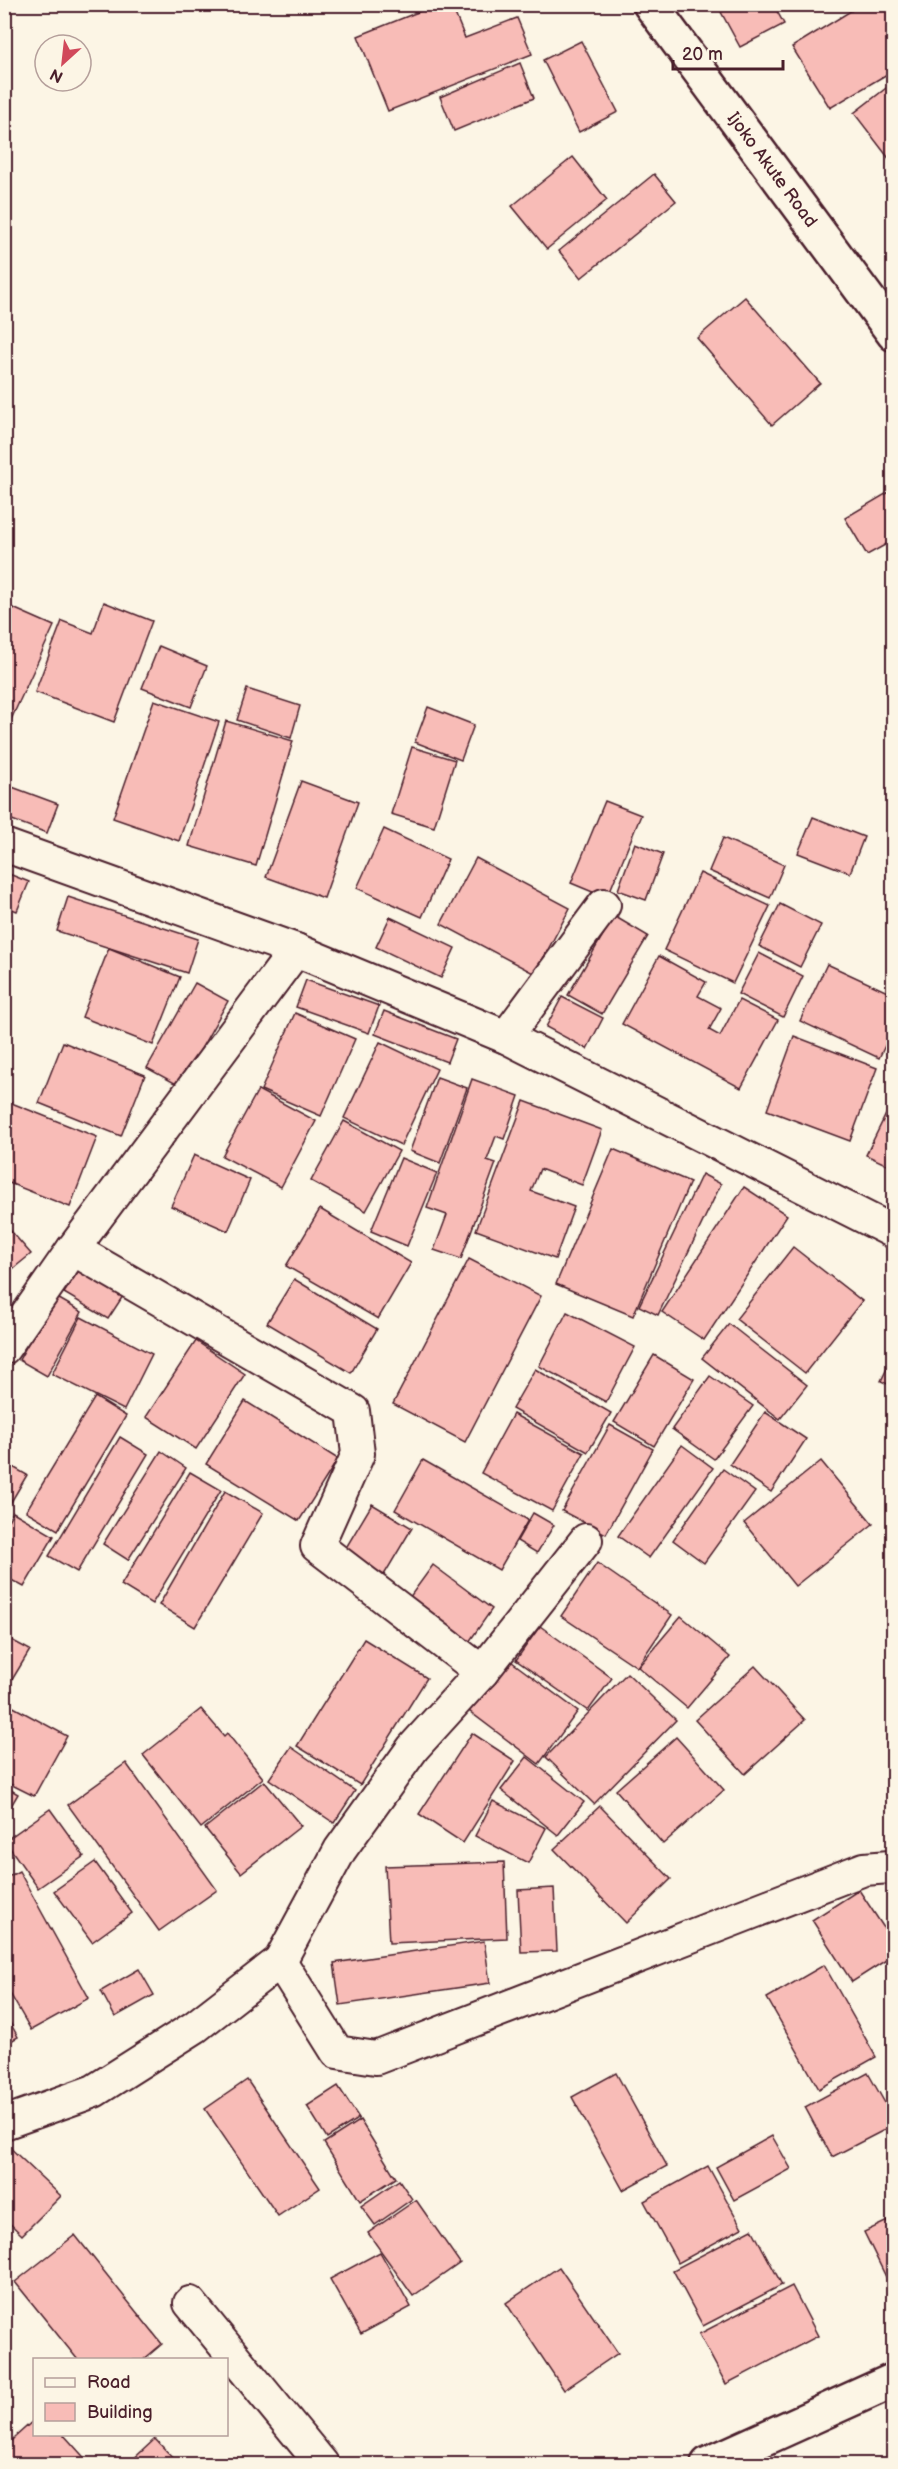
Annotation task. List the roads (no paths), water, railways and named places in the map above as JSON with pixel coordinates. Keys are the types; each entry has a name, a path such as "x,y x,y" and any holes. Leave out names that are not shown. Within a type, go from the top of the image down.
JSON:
{"main road":[{"name":"Ijoko Akute Road","path":"650,4 894,334"},
{"path":"708,2464 894,2380"}],"street":[{"path":"4,845 296,950 506,1037 894,1232"},
{"path":"506,1037 604,905"},
{"path":"4,1348 73,1249 296,950"},
{"path":"73,1249 353,1411 358,1454 316,1546 482,1672"},
{"path":"4,2123 94,2091 195,2027 280,1961 340,1850 413,1748 482,1672 586,1540"},
{"path":"280,1961 337,2052 376,2058 864,1869 890,1867 894,1870"},
{"path":"190,2303 322,2464"}]}
